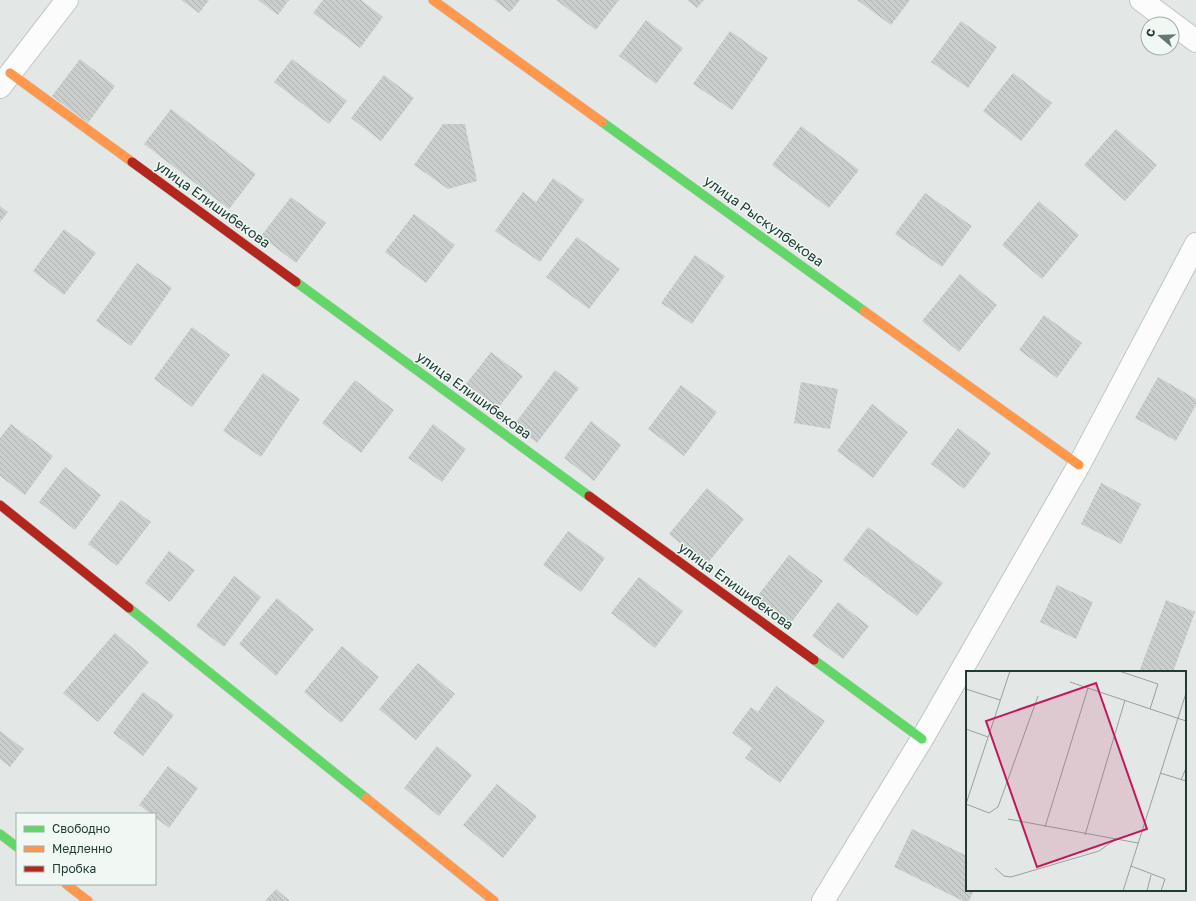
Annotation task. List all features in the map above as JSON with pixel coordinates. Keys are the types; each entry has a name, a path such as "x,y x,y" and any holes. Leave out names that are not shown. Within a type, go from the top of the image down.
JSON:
{"street":[{"path":"5,80 67,0"},
{"name":"улица Рыскулбекова","path":"433,0 1079,465"},
{"path":"1141,0 1196,40"},
{"name":"улица Елишибекова","path":"5,80 922,739"},
{"path":"823,901 922,739 1079,465 1194,256"},
{"path":"0,505 494,901"},
{"path":"0,834 16,846"},
{"path":"67,885 88,901"}],"building":[{"path":"181,0 209,0 199,13"},
{"path":"258,0 289,0 278,15"},
{"path":"323,0 361,0 383,17 360,48 313,13"},
{"path":"494,0 520,0 510,12"},
{"path":"556,0 619,0 596,30"},
{"path":"687,0 704,0 697,8"},
{"path":"857,0 910,0 891,25"},
{"path":"646,20 683,48 656,84 619,56"},
{"path":"961,21 997,47 968,88 931,62"},
{"path":"730,31 768,58 732,110 693,84"},
{"path":"80,59 115,86 88,123 52,96"},
{"path":"292,59 347,101 329,124 274,82"},
{"path":"1013,73 1052,103 1021,141 983,111"},
{"path":"384,75 414,98 381,141 351,118"},
{"path":"171,109 256,174 229,209 144,144"},
{"path":"443,124 465,124 477,181 448,189 414,165"},
{"path":"801,126 859,170 829,208 772,165"},
{"path":"1116,129 1157,165 1125,201 1084,165"},
{"path":"553,178 584,200 540,262 495,231 523,192 536,202"},
{"path":"925,193 972,226 942,267 895,234"},
{"path":"291,197 326,223 296,263 261,236"},
{"path":"1039,201 1079,235 1042,279 1002,245"},
{"path":"0,206 8,212 0,222"},
{"path":"414,214 455,245 426,283 385,252"},
{"path":"64,229 96,253 64,295 33,271"},
{"path":"577,237 620,269 589,309 546,277"},
{"path":"695,255 725,276 692,324 661,303"},
{"path":"137,263 172,288 131,346 96,321"},
{"path":"960,274 997,305 959,352 922,321"},
{"path":"1044,315 1082,343 1057,378 1019,350"},
{"path":"192,327 230,355 192,407 154,379"},
{"path":"491,352 523,376 498,408 466,384"},
{"path":"555,370 579,388 537,443 514,425"},
{"path":"263,373 300,399 261,457 223,431"},
{"path":"1158,377 1196,399 1196,405 1176,441 1135,418"},
{"path":"355,380 394,410 361,453 322,423"},
{"path":"801,382 838,389 830,429 794,423"},
{"path":"681,385 717,412 684,456 648,429"},
{"path":"872,404 908,432 873,478 837,451"},
{"path":"591,421 621,445 594,481 564,458"},
{"path":"11,424 53,456 25,495 0,476 0,438"},
{"path":"433,424 466,449 442,482 408,458"},
{"path":"958,428 991,453 964,489 931,464"},
{"path":"65,467 101,495 75,530 39,502"},
{"path":"1101,483 1141,504 1121,544 1081,524"},
{"path":"707,488 744,519 706,565 669,534"},
{"path":"121,500 151,522 117,566 88,544"},
{"path":"868,527 943,583 917,616 843,560"},
{"path":"568,531 605,558 581,592 543,565"},
{"path":"169,551 195,570 170,602 145,583"},
{"path":"789,555 823,581 790,624 756,598"},
{"path":"234,576 261,597 224,647 196,626"},
{"path":"639,577 683,611 655,648 611,613"},
{"path":"1057,585 1093,602 1076,639 1040,622"},
{"path":"277,598 314,629 276,676 239,644"},
{"path":"1166,600 1195,612 1173,671 1139,671"},
{"path":"838,602 869,626 843,659 812,636"},
{"path":"115,633 149,662 98,722 63,693"},
{"path":"342,646 379,677 341,723 304,692"},
{"path":"418,663 455,694 416,740 379,709"},
{"path":"776,686 825,721 780,783 745,758 752,748 732,733 751,707 758,712"},
{"path":"143,692 174,715 143,756 113,733"},
{"path":"0,731 24,749 10,767 0,759"},
{"path":"437,746 472,775 439,816 404,788"},
{"path":"168,766 198,788 169,828 156,818 156,813 150,813 139,805"},
{"path":"497,784 537,816 503,858 463,825"},
{"path":"912,829 966,856 966,891 974,891 969,901 963,901 894,867"},
{"path":"276,889 290,901 265,901"}],"traffic: fast":[{"path":"602,122 864,311"},
{"path":"296,282 589,496"},
{"path":"129,608 366,798"},
{"path":"814,660 922,739"},
{"path":"0,834 16,846"}],"traffic: slow":[{"path":"433,0 602,122"},
{"path":"10,73 132,162"},
{"path":"864,311 1079,465"},
{"path":"366,798 494,901"},
{"path":"67,885 88,901"}],"traffic: jam":[{"path":"132,162 296,282"},
{"path":"589,496 814,660"},
{"path":"0,505 129,608"}]}
